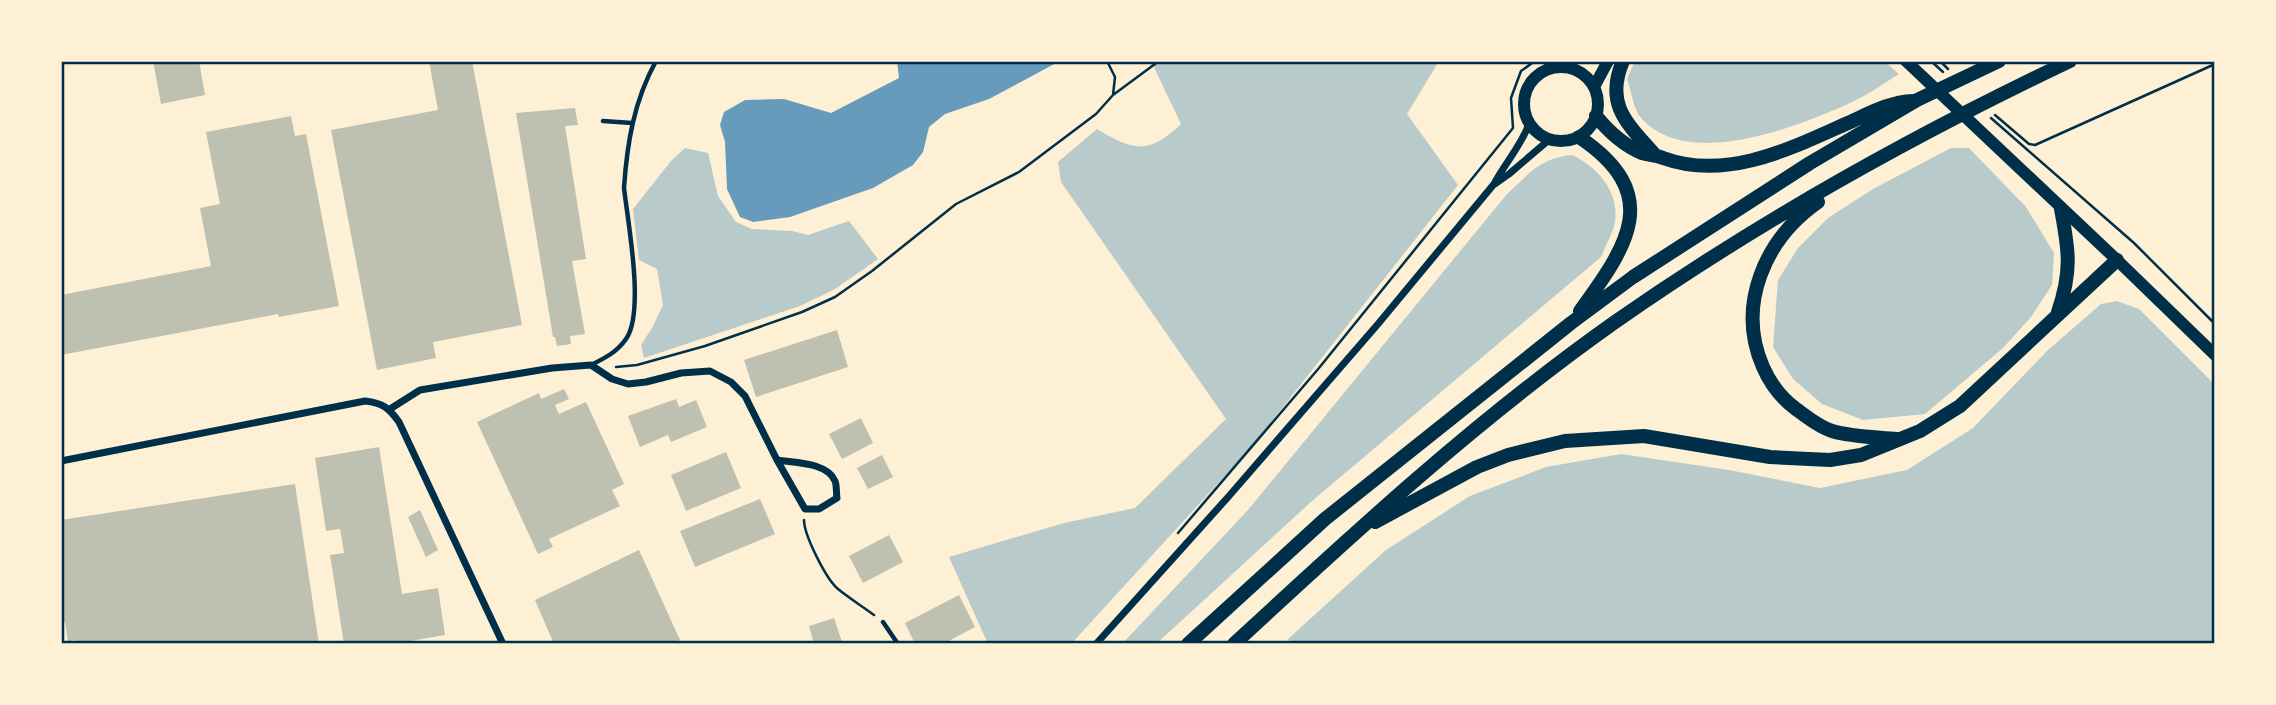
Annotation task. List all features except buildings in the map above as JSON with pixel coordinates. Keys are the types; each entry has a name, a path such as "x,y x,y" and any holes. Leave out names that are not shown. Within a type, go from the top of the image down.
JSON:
{"highway":[{"path":"1623,61 1616,80 1621,115 1655,155"},
{"path":"1188,644 1325,519 1571,323 1699,232 1810,163 1917,100 1999,61"},
{"path":"1234,644 1352,535 1443,456 1615,322 1760,226 1943,124 2070,61"},
{"path":"1596,116 1624,144 1645,154 1681,164 1724,166 1763,158 1804,143 1893,102 1917,100"},
{"path":"1571,323 1619,255 1630,223 1626,190 1617,170 1579,136"},
{"path":"1880,159 1803,213 1782,236 1757,284 1751,310 1752,335 1765,372 1790,405 1832,431 1898,439"},
{"path":"2058,313 2068,272 2061,209"},
{"path":"1352,535 1477,467 1508,455 1565,441 1644,436 1770,457 1830,460 1861,456 1920,431 1959,406 2117,260"}],"main road":[{"path":"1575,69 1587,61"},
{"path":"1594,87 1608,61"},
{"path":"1906,61 2215,355"},
{"path":"1551,68 1575,69 1594,87 1598,102 1596,116 1589,128 1579,136 1567,141 1550,139 1529,124 1524,104 1525,93 1540,73 1551,68"}],"street":[{"path":"1096,644 1230,496 1378,324 1494,184 1529,124"},
{"path":"1494,184 1550,139"},
{"path":"390,409 420,390 552,368 591,365 612,379 628,384 681,373 710,371 730,382 744,396 777,460 805,509 820,509 836,498 836,482 826,471 810,465 777,460"},
{"path":"61,461 365,401 380,403 390,409 408,440 503,644"}],"lane":[{"path":"591,365 614,353 625,341 634,318 635,296 624,188 632,123 641,90 656,61"},
{"path":"603,121 632,123"},
{"path":"883,622 898,644"}],"path":[{"path":"1107,61 1115,77 1113,95"},
{"path":"591,365 637,365 705,346 778,321 835,297 956,204 1019,172 1096,114 1113,95 1159,61"},
{"path":"1173,539 1319,368 1513,128 1511,98 1521,71 1535,61"},
{"path":"2215,64 2035,145 2029,144 2005,124 2002,127 2134,243 2215,324"},
{"path":"805,509 804,527 835,587 883,622"}],"shaded area":[{"path":"1151,61 1439,61 1407,114 1458,185 1253,445 1071,644 988,644 949,557 1064,523 1135,508 1226,419 1061,182 1058,162 1097,129 1121,142 1140,146 1159,141 1181,124"},
{"path":"1635,61 1884,61 1899,74 1848,104 1800,123 1743,139 1714,143 1687,141 1662,134 1642,119 1627,79"},
{"path":"685,148 708,153 718,196 736,222 752,229 792,231 808,235 849,221 878,259 835,289 800,306 644,358 641,345 663,305 657,269 639,260 633,209 671,161"},
{"path":"1951,148 1969,148 2026,207 2054,253 2052,285 2031,317 2003,348 1925,414 1863,420 1822,404 1793,379 1773,347 1778,280 1798,248 1828,218 1873,189"},
{"path":"1572,155 1599,174 1614,203 1614,226 1601,257 1312,501 1156,644 1122,644 1248,510 1507,194 1543,163"},
{"path":"2117,301 2139,309 2215,385 2215,644 1292,644 1288,639 1386,550 1470,496 1546,467 1621,454 1729,470 1820,488 1907,470 1973,428 2048,350 2101,304"}],"water":[{"path":"897,61 1060,61 989,99 945,114 929,127 923,152 913,165 873,188 790,217 753,222 740,217 727,189 725,142 720,125 724,112 745,100 784,99 831,113 899,78"}]}
